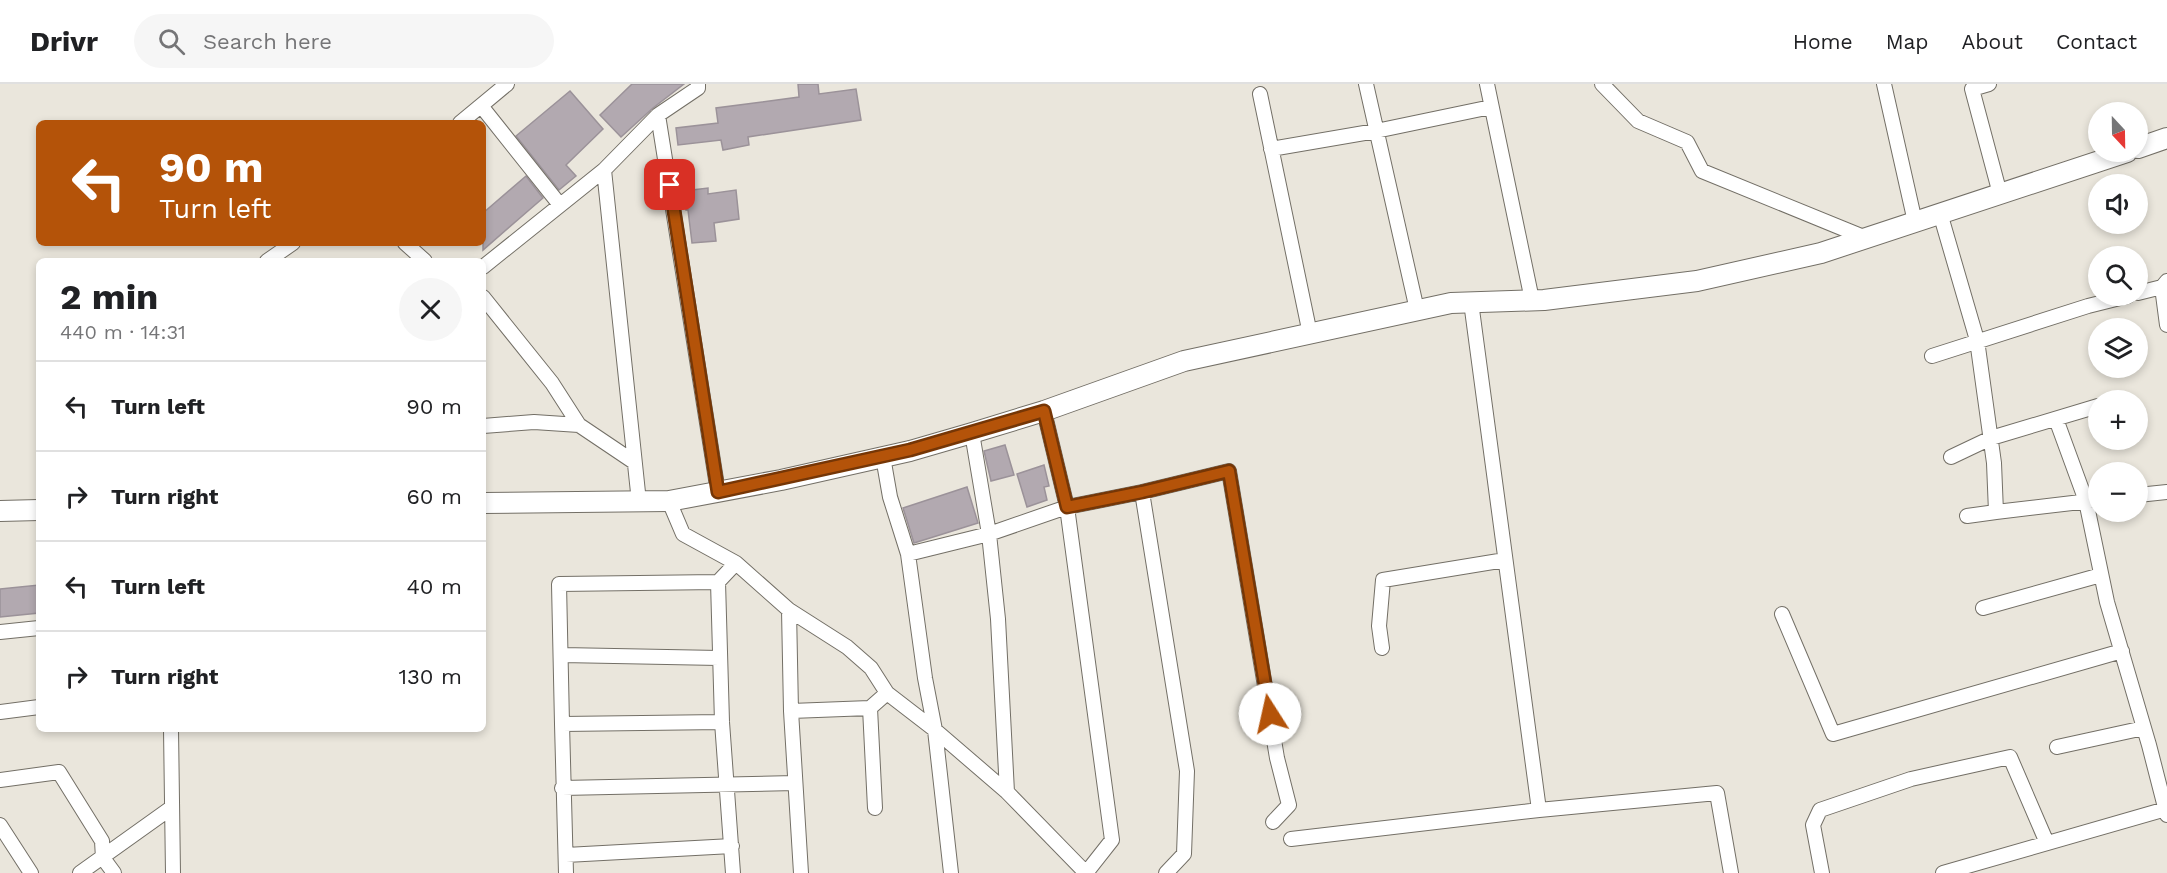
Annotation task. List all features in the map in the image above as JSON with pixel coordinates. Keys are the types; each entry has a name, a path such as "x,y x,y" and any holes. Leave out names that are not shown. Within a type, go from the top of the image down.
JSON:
{"street":[{"path":"464,120 507,84"},
{"path":"486,265 604,170 658,115 698,88 698,84"},
{"path":"1366,84 1417,310"},
{"path":"1487,84 1532,300"},
{"path":"1602,84 1638,121 1687,142 1702,171 1866,238"},
{"path":"1884,84 1915,222"},
{"path":"1989,84 1972,86 2000,194"},
{"path":"1260,94 1310,334"},
{"path":"482,107 560,205"},
{"path":"1271,149 1376,131 1491,107"},
{"path":"658,115 718,492"},
{"path":"2148,145 2167,138"},
{"path":"486,503 669,501 718,492 883,457 972,433 1044,411 1184,361 1417,310 1451,303 1532,300 1697,281 1821,253 2097,162"},
{"path":"604,170 639,502"},
{"path":"1940,213 1977,340 1994,463 1996,512"},
{"path":"271,258 289,246"},
{"path":"408,246 422,258"},
{"path":"2148,290 2164,284 2167,325"},
{"path":"486,301 552,383 579,425 634,462"},
{"path":"1471,302 1539,810"},
{"path":"1932,356 1977,340 2094,306"},
{"path":"1951,457 1991,438 2088,409"},
{"path":"669,501 683,534 736,563 789,610 847,647 871,668 887,693 935,730 1007,792 1086,873 1112,840 1067,507 1044,411"},
{"path":"2056,419 2088,491"},
{"path":"486,426 534,422 579,425"},
{"path":"972,433 989,534 998,620 1007,792"},
{"path":"883,457 890,497 908,554 925,678 935,730 951,873"},
{"path":"908,554 989,534 1067,507 1229,471 1277,758 1289,805 1273,822"},
{"path":"1142,492 1187,771 1184,854 1166,873"},
{"path":"2148,494 2167,492"},
{"path":"1967,516 2088,500"},
{"path":"0,511 36,510"},
{"path":"1943,873 2166,812 2101,575 2095,522"},
{"path":"1382,648 1379,626 1383,579 1505,560"},
{"path":"733,873 722,722 718,582 736,563"},
{"path":"1983,608 2101,575"},
{"path":"566,873 562,788 562,656 559,584 718,582"},
{"path":"789,610 791,711 801,873"},
{"path":"1782,614 1833,734 2122,651"},
{"path":"0,632 36,628"},
{"path":"562,656 719,657"},
{"path":"791,711 870,708 887,693"},
{"path":"0,712 36,707"},
{"path":"870,708 875,808"},
{"path":"562,724 722,722"},
{"path":"2057,747 2144,728"},
{"path":"171,732 173,873"},
{"path":"1822,873 1813,825 1820,810 1911,779 2010,757 2047,843"},
{"path":"0,780 59,771 102,841 103,858 114,873"},
{"path":"562,788 795,783"},
{"path":"1291,839 1539,810 1717,793 1731,873"},
{"path":"80,873 171,808"},
{"path":"0,825 31,873"},
{"path":"566,855 732,846"}],"building":[{"path":"632,84 684,84 621,137 600,115"},
{"path":"798,84 818,84 819,94 856,89 861,120 748,137 749,145 723,150 721,140 678,145 676,128 718,123 716,108 799,97"},
{"path":"570,91 603,129 566,165 576,176 559,190 516,136"},
{"path":"526,176 543,198 483,250 483,246 486,246 486,210"},
{"path":"708,188 708,194 736,190 739,219 714,223 716,241 692,243 684,191"},
{"path":"1005,445 1014,475 991,481 984,451"},
{"path":"1044,465 1049,486 1044,487 1047,500 1027,507 1017,474"},
{"path":"967,487 978,523 914,543 903,508"},
{"path":"36,585 36,613 0,617 0,589"}],"route":[{"path":"670,185 718,492 910,450 1044,411 1067,507 1229,471 1270,714"}]}
